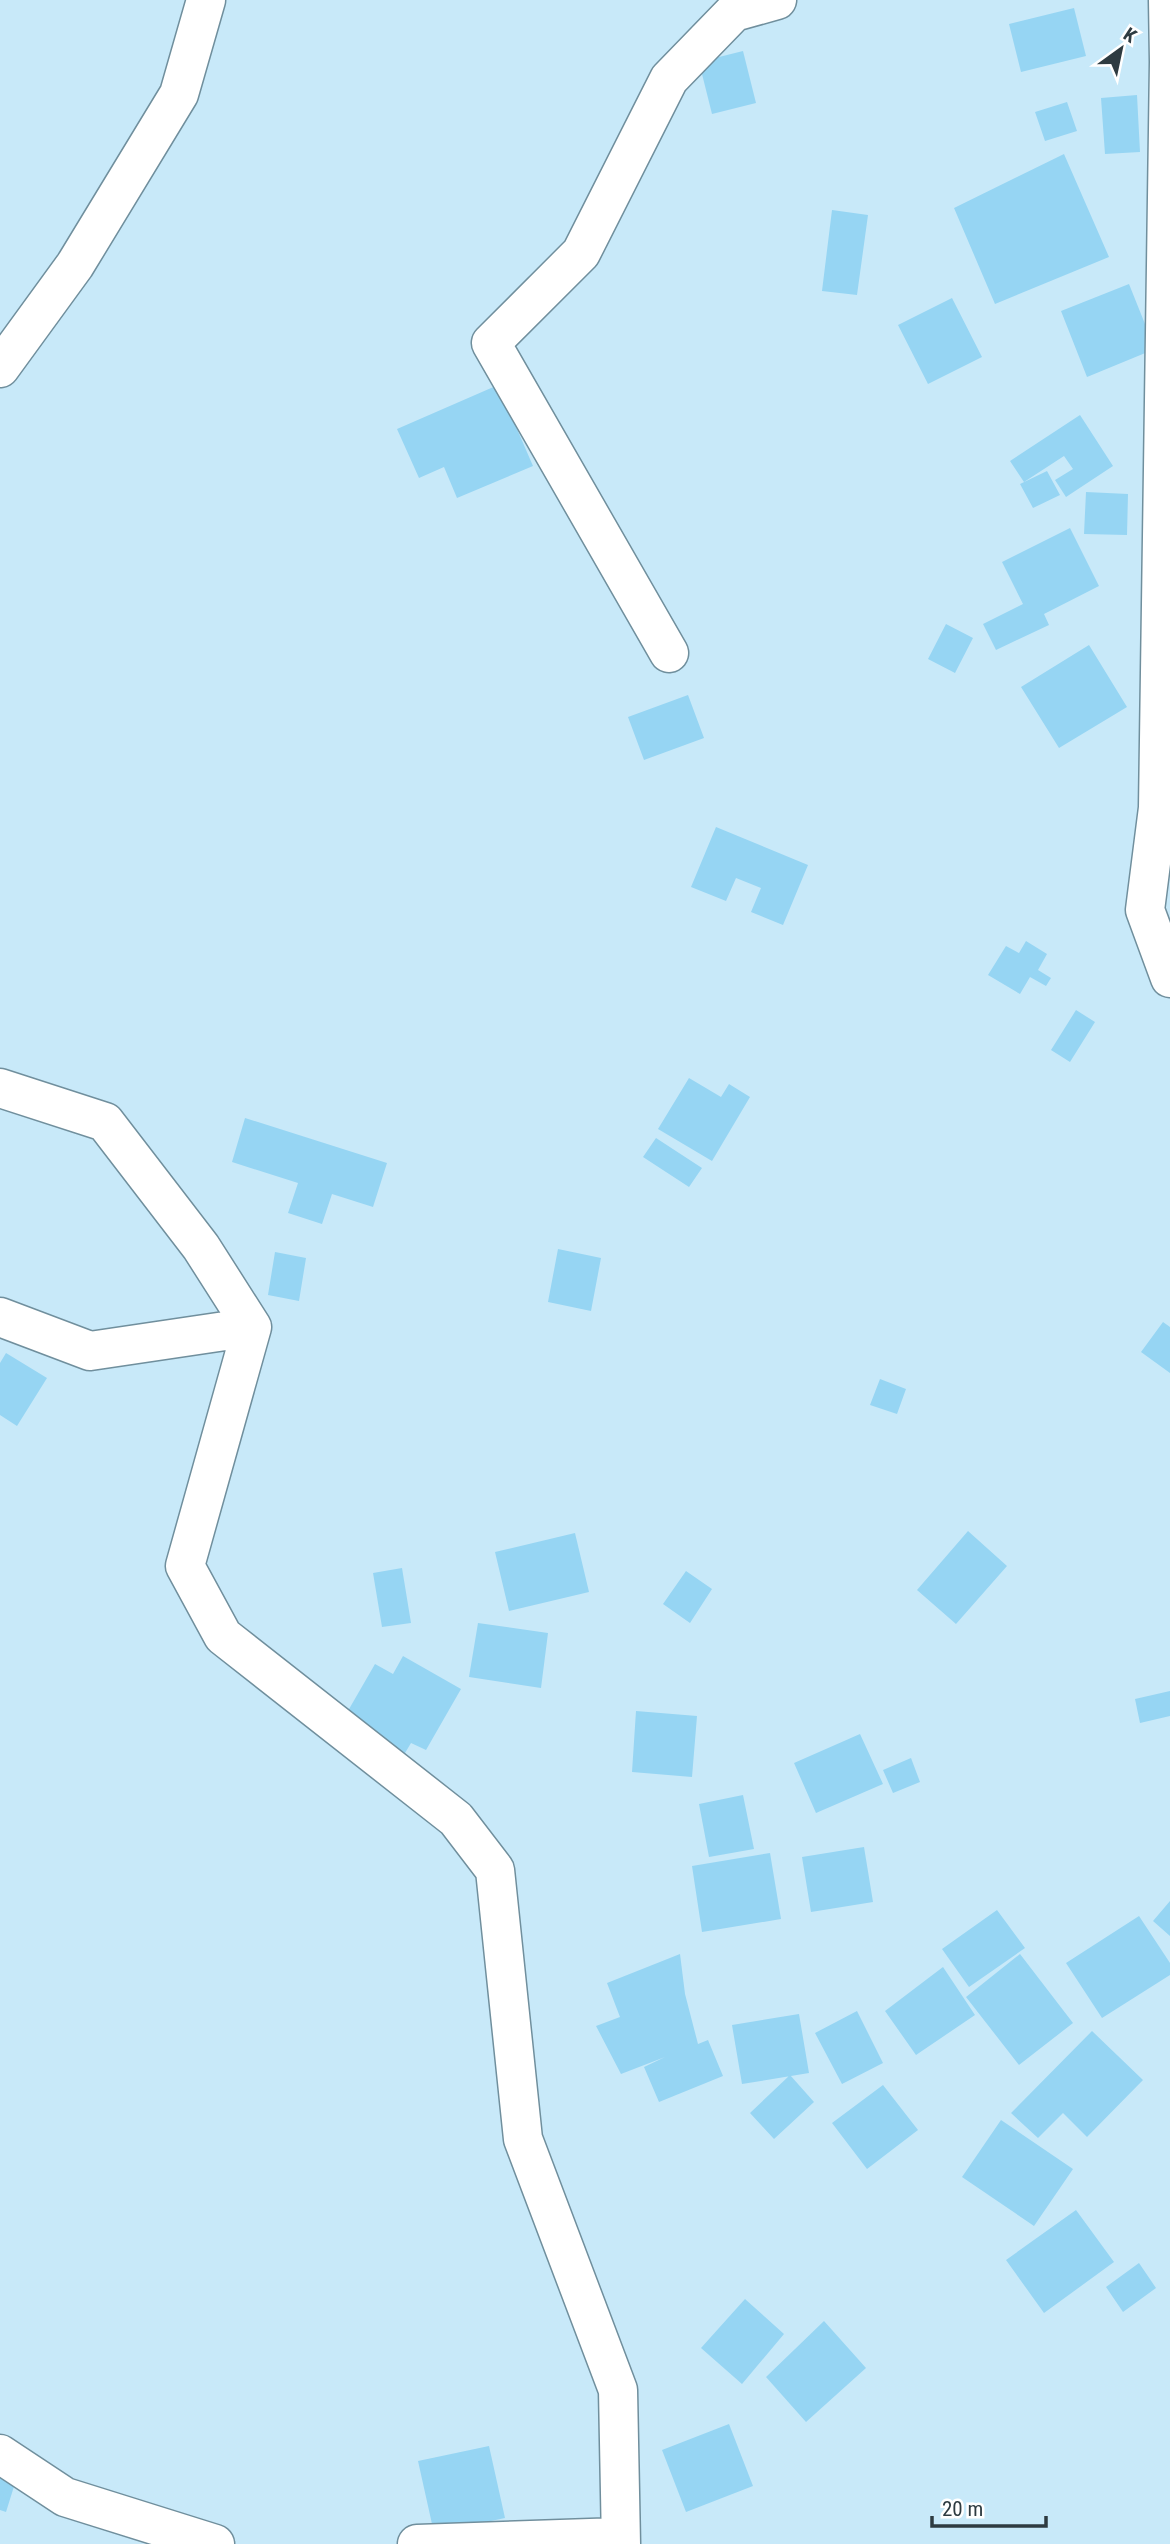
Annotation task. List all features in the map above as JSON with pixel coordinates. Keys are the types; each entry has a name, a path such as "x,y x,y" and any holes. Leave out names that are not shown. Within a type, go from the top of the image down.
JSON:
{"street":[{"path":"0,368 75,265 179,94 206,0"},
{"path":"669,653 491,343 581,253 669,79 734,12 777,0"},
{"path":"1167,0 1169,62 1158,794 1145,910 1170,978"},
{"path":"0,1088 104,1122 201,1247 252,1327 185,1566 223,1636 456,1819 495,1870 523,2139 618,2390 620,2540 417,2544"},
{"path":"0,1317 90,1351 252,1327"},
{"path":"0,2454 65,2497 215,2544"}],"building":[{"path":"1074,8 1086,56 1021,72 1009,24"},
{"path":"743,51 756,103 712,114 699,62"},
{"path":"1137,95 1140,152 1105,154 1101,98"},
{"path":"1067,102 1077,131 1045,141 1035,112"},
{"path":"1064,154 1109,257 995,304 954,208"},
{"path":"832,210 868,215 857,295 822,291"},
{"path":"1129,284 1155,349 1087,377 1061,311"},
{"path":"952,298 982,357 928,384 898,325"},
{"path":"498,385 533,466 457,498 444,467 419,478 397,429"},
{"path":"1080,415 1113,466 1066,497 1055,480 1073,469 1064,456 1024,482 1010,461"},
{"path":"1047,471 1060,495 1033,508 1020,484"},
{"path":"1086,492 1128,494 1127,535 1084,534"},
{"path":"1070,528 1099,586 1044,614 1049,625 996,650 983,624 1023,604 1002,562"},
{"path":"946,624 973,638 955,673 928,659"},
{"path":"1089,645 1127,707 1059,748 1021,687"},
{"path":"688,695 704,738 644,760 628,717"},
{"path":"716,827 808,865 783,925 751,912 761,888 736,878 726,901 691,887"},
{"path":"1026,941 1047,954 1038,970 1051,978 1046,986 1030,977 1020,994 988,975 1006,946 1019,953"},
{"path":"1076,1010 1095,1022 1070,1062 1051,1050"},
{"path":"689,1078 721,1097 729,1084 750,1097 712,1161 658,1129"},
{"path":"245,1118 387,1163 373,1207 332,1194 322,1224 288,1213 298,1183 232,1162"},
{"path":"656,1138 702,1168 689,1187 643,1157"},
{"path":"558,1249 601,1258 591,1311 548,1302"},
{"path":"275,1252 306,1258 299,1301 268,1295"},
{"path":"1163,1322 1170,1327 1170,1373 1141,1352"},
{"path":"6,1353 47,1378 17,1426 0,1415 0,1363"},
{"path":"880,1379 906,1389 897,1414 870,1405"},
{"path":"968,1531 1007,1566 956,1624 917,1590"},
{"path":"575,1533 589,1592 509,1611 495,1552"},
{"path":"402,1568 411,1623 382,1627 373,1573"},
{"path":"686,1571 712,1589 690,1623 663,1604"},
{"path":"478,1623 548,1633 541,1688 469,1677"},
{"path":"403,1656 461,1689 426,1750 411,1743 402,1758 341,1723 375,1664 393,1674"},
{"path":"1170,1691 1170,1716 1140,1723 1135,1699"},
{"path":"636,1711 697,1716 692,1777 632,1772"},
{"path":"860,1734 883,1784 816,1813 794,1763"},
{"path":"911,1758 920,1782 893,1793 883,1770"},
{"path":"743,1795 754,1849 709,1857 699,1804"},
{"path":"864,1847 873,1902 811,1912 802,1857"},
{"path":"770,1853 781,1919 702,1932 692,1866"},
{"path":"1170,1901 1170,1936 1153,1921"},
{"path":"997,1910 1025,1948 969,1987 942,1949"},
{"path":"1139,1916 1170,1963 1170,1975 1102,2018 1066,1963"},
{"path":"680,1954 685,1994 698,2044 708,2040 723,2076 659,2102 644,2067 665,2057 621,2074 596,2026 620,2017 607,1983"},
{"path":"1020,1954 1073,2023 1019,2065 966,1997"},
{"path":"943,1967 975,2015 916,2055 885,2011"},
{"path":"857,2011 883,2063 842,2084 815,2033"},
{"path":"799,2014 809,2073 742,2084 732,2025"},
{"path":"1092,2031 1143,2080 1087,2137 1063,2113 1038,2138 1011,2113"},
{"path":"790,2075 814,2102 774,2139 750,2113"},
{"path":"883,2085 918,2130 867,2169 832,2123"},
{"path":"1001,2120 1073,2169 1034,2226 962,2177"},
{"path":"1076,2210 1114,2262 1044,2313 1006,2260"},
{"path":"1139,2263 1156,2288 1123,2312 1106,2287"},
{"path":"745,2299 784,2334 742,2384 701,2348"},
{"path":"824,2321 866,2368 806,2422 766,2377"},
{"path":"729,2424 753,2486 686,2512 662,2450"},
{"path":"489,2446 505,2518 434,2533 418,2461"},
{"path":"0,2475 16,2480 6,2512 0,2510"}]}
